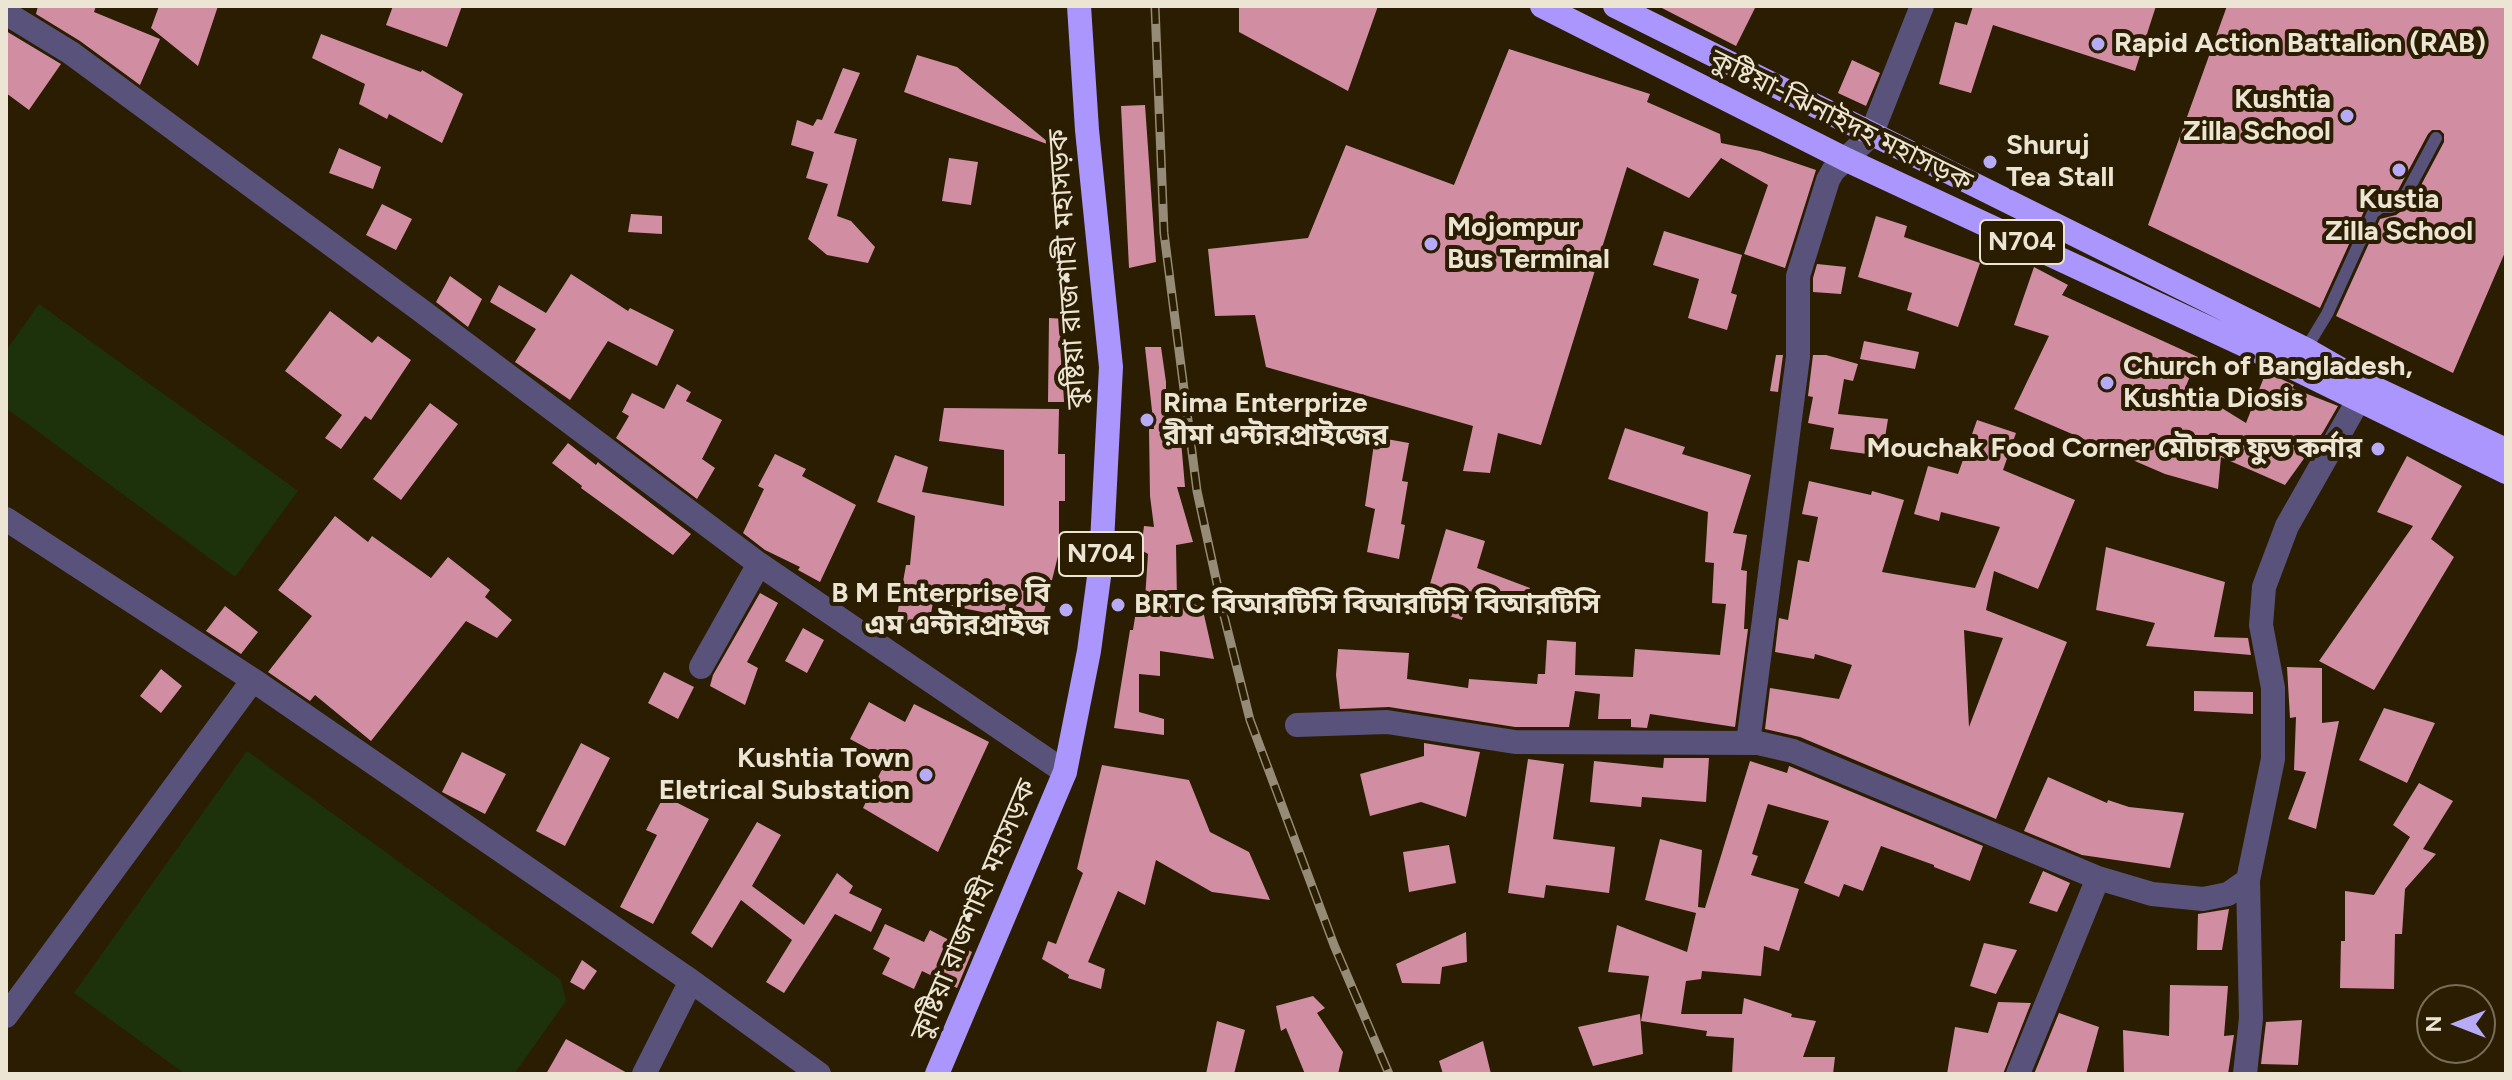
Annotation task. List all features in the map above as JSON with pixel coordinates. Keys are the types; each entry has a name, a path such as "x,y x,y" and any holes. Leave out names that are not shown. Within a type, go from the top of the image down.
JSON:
{"highway":[{"name":"কুষ্টিয়া রাজশাহী মহাসড়ক","path":"937,1074 1065,772 1089,651 1101,562 1111,367 1088,145 1079,6"},
{"name":"কুষ্টিয়া-ঝিনাইদহ মহাসড়ক","path":"1543,6 1847,160 2300,359 2366,384 2506,450"},
{"name":"কুষ্টিয়া-ঝিনাইদহ মহাসড়ক","path":"1615,6 1871,135 2300,359 2358,401 2506,472"},
{"path":"1688,80 1702,49"}],"street":[{"path":"1748,743 1798,357 1798,276 1828,180 1833,171 1871,135 1922,6"},
{"path":"6,13 97,72 759,564 1065,772"},
{"path":"2245,1074 2251,1018 2248,880 2273,759 2273,688 2261,625 2264,587 2287,526 2358,401"},
{"path":"6,519 253,680 691,981 819,1074"},
{"path":"701,667 759,564"},
{"path":"6,1016 253,680"},
{"path":"1297,725 1387,722 1515,742 1748,743 1793,751 2098,878 2152,894 2203,899 2228,894 2248,880"},
{"path":"2018,1074 2098,878"},
{"path":"644,1074 691,981"}],"lane":[{"path":"2300,359 2327,314 2373,213 2403,200 2436,138"}],"green space":[{"path":"39,304 298,491 235,577 6,408 6,351"},
{"path":"247,751 561,980 566,1001 514,1074 185,1074 74,993"}],"building":[{"path":"38,6 96,6 94,12 160,39 140,85 80,41 36,14"},
{"path":"159,6 218,6 198,66 151,28"},
{"path":"393,6 462,6 447,47 386,25"},
{"path":"1239,6 1378,6 1348,91 1239,32"},
{"path":"1658,6 1756,6 1736,46"},
{"name":"Rapid Action Battalion (RAB)","path":"1973,6 2156,6 2135,71 1993,25 1971,93 1939,84 1955,22 1967,25"},
{"name":"Kushtia Zilla School","path":"2227,6 2506,6 2506,250 2453,373 2336,316 2380,219 2396,215 2411,204 2444,142 2444,134 2440,130 2432,130 2428,134 2396,194 2376,199 2365,209 2320,308 2148,225"},
{"path":"6,31 61,64 29,110 6,93"},
{"path":"321,34 422,70 463,94 442,143 389,114 387,119 359,104 365,84 312,58"},
{"name":"Mojompur Bus Terminal","path":"1509,49 1650,94 1647,102 1720,134 1721,143 1760,151 1816,170 1785,268 1744,254 1768,185 1721,158 1689,198 1627,167 1541,445 1498,433 1490,473 1463,471 1473,426 1266,367 1255,315 1215,316 1208,249 1308,238 1346,145 1454,185"},
{"path":"917,55 957,67 1047,144 904,92"},
{"path":"1852,60 1880,73 1866,106 1838,93"},
{"path":"843,68 860,73 834,133 857,139 837,216 851,221 875,247 868,263 827,255 808,239 828,184 806,178 814,152 791,145 797,120 813,126 817,119 822,120"},
{"path":"1145,105 1156,262 1129,268 1121,106"},
{"path":"339,148 381,167 373,189 329,173"},
{"path":"949,158 978,162 971,205 942,201"},
{"path":"382,204 412,219 396,250 366,235"},
{"path":"631,214 662,216 662,234 628,232"},
{"path":"1876,216 1907,226 1904,237 1980,263 1958,327 1907,310 1912,293 1858,277"},
{"path":"1664,231 1742,255 1731,293 1737,295 1727,330 1688,318 1699,279 1653,265"},
{"path":"1817,264 1846,267 1841,294 1813,292"},
{"path":"2034,267 2068,285 2062,295 2198,357 2186,386 2246,423 2266,372 2294,385 2292,388 2338,406 2285,485 2221,457 2218,489 2165,474 2014,409 2049,336 2014,325"},
{"path":"571,274 628,311 630,308 674,330 657,366 608,341 570,400 515,362 536,329 490,302 499,285 546,313"},
{"path":"450,276 482,299 468,327 436,302"},
{"path":"330,311 372,343 378,336 411,360 371,420 365,416 341,449 325,438 342,415 285,371"},
{"path":"1049,318 1066,319 1067,402 1048,402"},
{"path":"1864,341 1919,352 1915,369 1860,359"},
{"path":"1145,347 1161,347 1166,382 1166,429 1180,429 1185,487 1177,487 1193,542 1176,545 1177,601 1202,606 1214,659 1160,651 1160,676 1139,674 1139,712 1164,719 1164,735 1114,728 1130,630 1133,630 1138,598 1145,599 1148,554 1141,550 1144,526 1154,527 1150,496 1149,429 1154,429"},
{"path":"1776,355 1783,355 1778,392 1770,391"},
{"path":"1813,355 1826,355 1858,364 1853,381 1844,379 1838,414 1888,419 1882,456 1830,449 1834,428 1808,423 1813,397 1808,396"},
{"path":"677,384 691,392 686,401 722,420 702,459 715,468 697,499 616,438 629,416 622,412 632,393 664,409"},
{"path":"430,403 458,424 401,500 373,479"},
{"path":"944,408 1059,409 1058,454 1065,454 1065,501 1059,501 1059,552 1041,624 933,602 929,626 896,621 906,565 910,565 915,516 877,502 895,455 928,467 922,492 1004,506 1004,450 939,441"},
{"path":"1977,420 2016,433 2003,470 2075,500 2038,589 1994,571 1986,610 2067,642 1996,819 1800,737 1765,729 1770,688 1839,699 1852,665 1815,654 1814,659 1775,652 1779,618 1788,620 1798,560 1809,562 1818,517 1802,514 1809,481 1871,495 1872,491 1904,500 1882,572 1975,588 2000,527 1941,512 1939,521 1914,514 1928,466 1958,474","holes":["1964,630 2003,638 1969,727"]},
{"path":"1625,428 1685,447 1682,454 1751,475 1733,533 1747,535 1741,570 1747,571 1744,629 1748,629 1735,727 1650,714 1647,728 1631,727 1631,719 1598,719 1600,694 1575,691 1569,727 1515,727 1389,707 1340,709 1336,675 1338,649 1409,653 1407,679 1468,688 1469,679 1537,684 1538,674 1545,674 1547,640 1576,642 1575,675 1633,677 1635,649 1720,655 1726,604 1712,603 1714,563 1705,562 1708,512 1608,479"},
{"path":"1375,437 1409,443 1402,481 1408,482 1399,559 1367,552 1375,509 1365,506"},
{"path":"568,443 596,465 598,462 691,534 673,555 552,463"},
{"path":"775,454 806,469 802,476 856,505 820,582 798,570 800,567 765,550 743,533 764,489 758,486"},
{"path":"2407,456 2462,486 2431,539 2454,557 2374,690 2319,661 2413,526 2377,512"},
{"path":"335,516 368,542 372,536 431,578 448,557 490,590 485,597 512,620 497,638 466,621 371,741 315,695 310,701 268,672 312,616 278,590"},
{"path":"1446,529 1485,541 1477,568 1530,588 1520,615 1469,596 1462,620 1423,608"},
{"path":"2106,547 2225,582 2214,637 2248,638 2251,655 2146,646 2155,623 2096,610"},
{"path":"760,593 778,603 747,662 758,668 745,705 710,686 713,675"},
{"path":"225,606 258,632 241,654 206,631"},
{"path":"803,628 824,640 807,673 785,661"},
{"path":"2287,667 2322,668 2322,723 2339,721 2316,829 2288,819 2306,772 2294,770 2296,717 2290,718"},
{"path":"161,669 182,686 161,713 140,696"},
{"path":"664,672 694,687 678,719 648,703"},
{"path":"2194,691 2253,692 2253,714 2194,711"},
{"name":"Kushtia Town Eletrical Substation","path":"869,702 905,722 914,704 989,742 938,852 863,808 887,759 850,739"},
{"path":"2384,708 2435,723 2407,783 2359,760"},
{"path":"581,743 610,758 565,846 536,831"},
{"path":"1424,743 1480,752 1466,817 1421,802 1370,816 1360,774 1424,756"},
{"path":"462,752 506,774 485,814 442,792"},
{"path":"1664,758 1709,758 1706,802 1642,797 1641,807 1590,802 1594,761 1663,768"},
{"path":"1528,759 1564,764 1553,839 1615,847 1609,893 1546,885 1544,898 1508,893"},
{"path":"1750,761 1787,773 1789,766 1983,846 1970,881 1881,846 1863,891 1844,884 1839,897 1804,883 1829,821 1768,804 1752,854 1758,856 1751,875 1799,889 1779,951 1764,946 1761,976 1702,971 1701,979 1686,981 1681,1014 1742,1014 1744,998 1792,1014 1791,1017 1816,1021 1803,1057 1835,1057 1833,1074 1732,1074 1734,1038 1706,1036 1707,1031 1641,1021 1649,976 1608,972 1617,925 1687,952 1696,913 1645,900 1660,839 1702,850 1698,907 1705,908"},
{"path":"1102,765 1189,780 1210,832 1249,852 1270,900 1212,892 1156,860 1145,905 1118,891 1088,962 1105,969 1101,989 1068,978 1069,975 1042,959 1048,941 1056,944 1083,873 1077,869"},
{"path":"2048,777 2107,803 2108,800 2129,807 2184,813 2170,868 2082,855 2024,831"},
{"path":"2419,783 2453,801 2423,849 2436,854 2405,889 2402,934 2395,934 2394,989 2340,988 2341,941 2345,941 2345,891 2374,895 2410,837 2393,825"},
{"path":"664,796 709,819 653,924 620,907 657,835 646,830"},
{"path":"757,822 781,835 752,886 804,925 837,873 853,886 849,893 882,909 871,932 835,914 784,993 766,982 792,940 741,900 712,948 691,933"},
{"path":"1449,845 1456,883 1409,892 1403,852"},
{"path":"2043,871 2070,883 2057,912 2029,903"},
{"path":"2229,909 2222,950 2197,950 2198,914"},
{"path":"885,924 924,942 930,930 972,952 957,988 922,971 914,989 882,974 890,958 873,949"},
{"path":"1466,932 1467,962 1442,967 1440,984 1402,983 1396,964"},
{"path":"1984,943 2017,950 1996,994 1970,986"},
{"path":"582,960 597,971 584,990 570,982"},
{"path":"2170,985 2228,986 2224,1036 2234,1035 2228,1074 2124,1074 2123,1030 2169,1036"},
{"path":"1313,996 1325,1008 1317,1013 1343,1052 1338,1074 1305,1074 1286,1028 1281,1031 1276,1006"},
{"path":"1998,1002 2031,1003 2003,1074 1947,1074 1955,1027 1988,1033"},
{"path":"2059,1013 2099,1027 2086,1074 2034,1074"},
{"path":"1640,1014 1643,1054 1593,1066 1578,1027"},
{"path":"2302,1020 2298,1065 2261,1064 2266,1022"},
{"path":"1217,1021 1245,1030 1234,1074 1206,1074"},
{"path":"566,1039 629,1074 546,1074"},
{"path":"1483,1041 1491,1074 1443,1074 1439,1061"}],"railway":[{"path":"1155,6 1164,233 1197,491 1224,616 1250,720 1334,945 1389,1074"}],"place":[{"name":"Rapid Action Battalion (RAB)","path":"2098,44"},
{"name":"Kushtia Zilla School","path":"2347,116"},
{"name":"Shuruj Tea Stall","path":"1990,162"},
{"name":"Kustia Zilla School","path":"2399,170"},
{"name":"Mojompur Bus Terminal","path":"1431,244"},
{"name":"Church of Bangladesh, Kushtia Diosis","path":"2107,383"},
{"name":"Rima Enterprize রীমা এন্টারপ্রাইজের","path":"1147,420"},
{"name":"Mouchak Food Corner মৌচাক ফুড কর্নার","path":"2378,449"},
{"name":"BRTC বিআরটিসি বিআরটিসি বিআরটিসি","path":"1118,605"},
{"name":"B M Enterprise বি এম এন্টারপ্রাইজ","path":"1066,610"},
{"name":"Kushtia Town Eletrical Substation","path":"926,775"}]}
